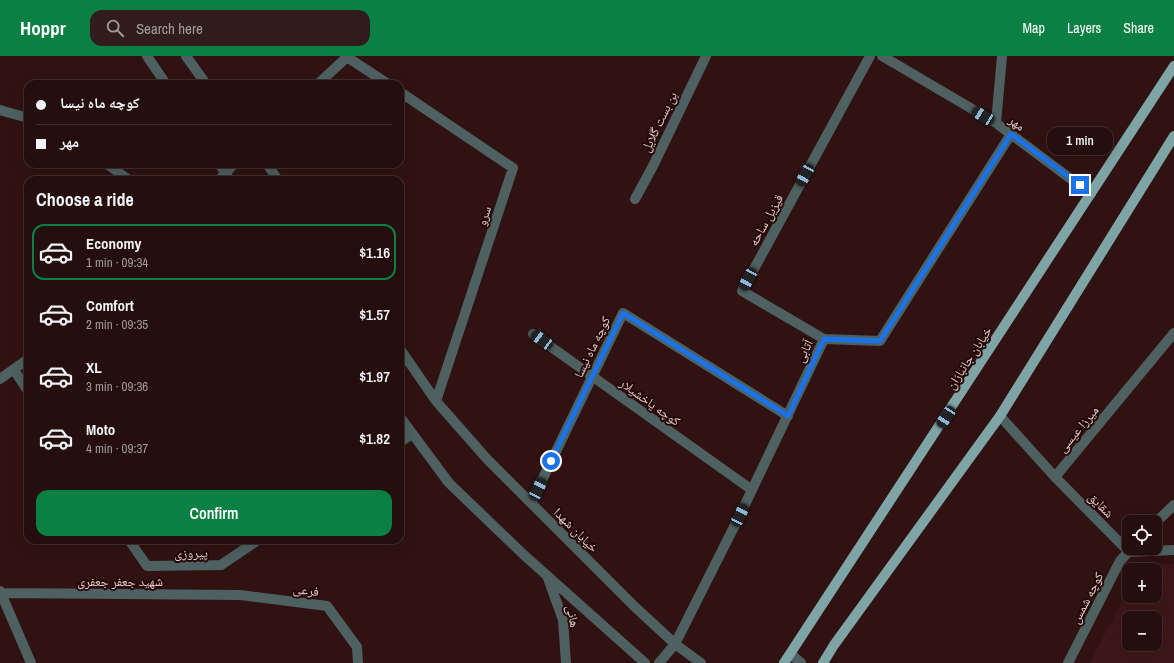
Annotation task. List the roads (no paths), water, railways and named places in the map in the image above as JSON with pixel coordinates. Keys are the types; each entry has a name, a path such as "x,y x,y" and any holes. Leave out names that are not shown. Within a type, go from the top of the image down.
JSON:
{"main road":[{"name":"خیابان جانبازان","path":"784,663 1174,66"},
{"path":"823,663 834,645 1000,416 1174,136"}],"street":[{"path":"147,56 163,80"},
{"path":"186,56 203,80"},
{"name":"بن بست گلایل","path":"635,199 653,166 706,56"},
{"name":"قیزیل ساحه","path":"824,339 742,291 870,56"},
{"name":"مهر","path":"882,56 996,123 1091,194"},
{"path":"996,123 1002,56"},
{"path":"322,80 348,57 382,80"},
{"name":"سرو","path":"404,95 514,168 436,402"},
{"path":"0,110 24,117"},
{"name":"آتابی","path":"659,663 675,644 752,490 824,339 880,341 1011,134"},
{"path":"112,168 124,176"},
{"name":"کوچه ماه نیسا","path":"531,503 623,313 788,416"},
{"name":"میرزا عیسی","path":"1055,477 1174,333"},
{"name":"کوچه یاخشیلار","path":"533,334 752,490"},
{"name":"خیابان شهدا","path":"404,355 436,402 487,458 634,606 675,644 701,663"},
{"path":"0,379 24,362"},
{"path":"14,370 24,385"},
{"path":"1000,416 1055,477"},
{"path":"404,423 449,483 547,576 646,663"},
{"path":"404,439 412,434"},
{"name":"شقایق","path":"1055,477 1122,541"},
{"path":"1162,516 1174,504"},
{"name":"پیروزی","path":"132,544 147,566 221,566 252,544"},
{"path":"1162,550 1174,550"},
{"name":"کوچه شمس","path":"1068,663 1120,561 1126,555"},
{"name":"هانی","path":"547,576 563,620 566,663"},
{"name":"شهید جعفر جعفری","path":"31,663 0,592 240,595"},
{"name":"فرعی","path":"240,595 327,606 357,647 358,663"},
{"path":"791,654 801,663"}]}
